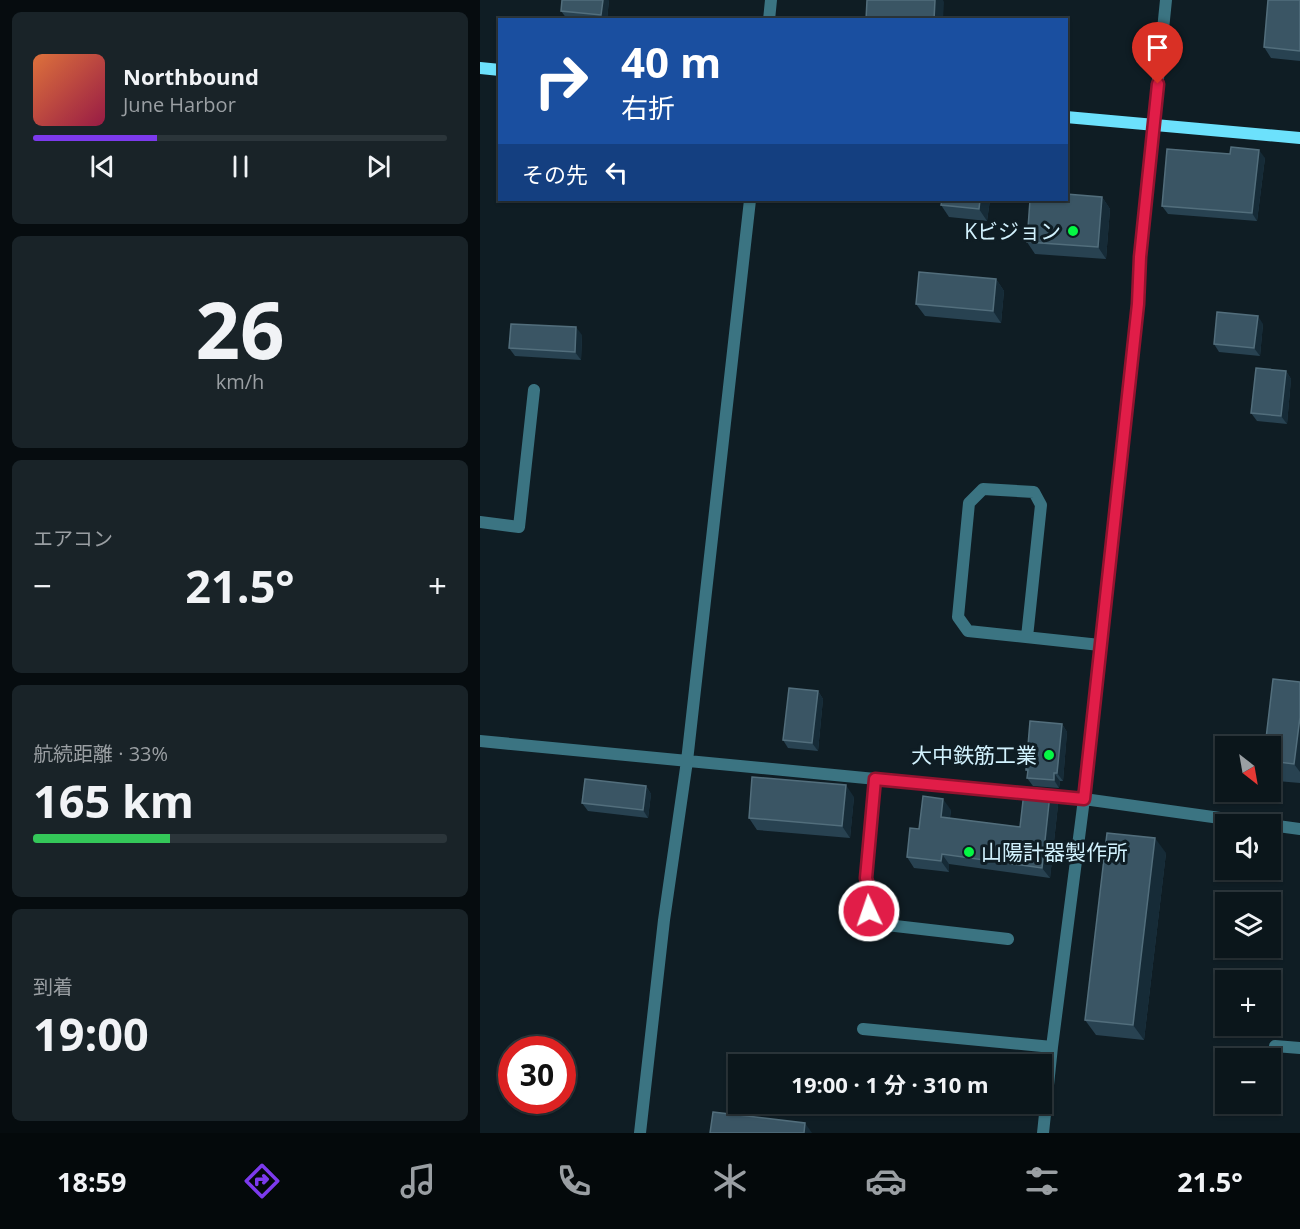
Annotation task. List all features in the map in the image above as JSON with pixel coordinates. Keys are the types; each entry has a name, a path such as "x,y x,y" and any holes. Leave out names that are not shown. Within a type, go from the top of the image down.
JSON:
{"street":[{"path":"769,18 771,0"},
{"path":"1043,1133 1084,799 1137,315 1140,257 1166,0"},
{"path":"480,68 498,69"},
{"path":"1068,117 1300,138"},
{"path":"640,1133 664,920 687,761 750,201"},
{"path":"480,522 519,527 534,390"},
{"path":"1027,637 1041,506 1034,492 984,489 969,503 958,616 968,631 1100,645"},
{"path":"480,741 1084,799 1215,817"},
{"path":"875,779 866,878 870,892 869,911 878,924 1008,939"},
{"path":"1281,826 1300,829"},
{"path":"863,1029 1052,1047"},
{"path":"1275,1046 1300,1048"}],"building":[{"path":"562,0 603,0 601,15 561,11"},
{"path":"867,0 935,0 934,18 866,18"},
{"path":"1268,0 1300,0 1300,51 1264,47"},
{"path":"1231,147 1259,150 1252,213 1162,206 1167,149 1230,154"},
{"name":"Kビジョン","path":"1068,194 1102,197 1098,247 1027,242 1030,201 1068,201"},
{"path":"942,201 980,201 979,209 941,205"},
{"path":"919,272 996,279 993,311 916,304"},
{"path":"1217,312 1258,316 1254,348 1214,344"},
{"path":"511,324 576,327 575,352 509,348"},
{"path":"1256,368 1286,371 1281,416 1251,413"},
{"path":"1273,679 1300,682 1300,717 1294,764 1281,762 1281,736 1266,736"},
{"path":"789,688 818,691 812,743 783,740"},
{"name":"大中鉄筋工業","path":"1030,721 1062,724 1057,773 1054,773 1054,780 1027,778"},
{"path":"752,777 846,785 842,826 749,818"},
{"path":"585,779 646,786 643,810 582,803"},
{"path":"1024,792 1050,794 1042,868 942,854 941,861 907,857 910,828 919,829 923,796 943,799 941,817 1020,827"},
{"path":"1107,833 1155,838 1133,1025 1085,1020"},
{"path":"713,1112 805,1123 804,1133 710,1133"}],"place":[{"name":"Kビジョン","path":"1073,231"},
{"name":"大中鉄筋工業","path":"1049,755"},
{"name":"山陽計器製作所","path":"969,852"}],"route":[{"path":"869,911 870,892 866,878 875,779 1084,799 1138,304 1140,257 1158,84"}]}
